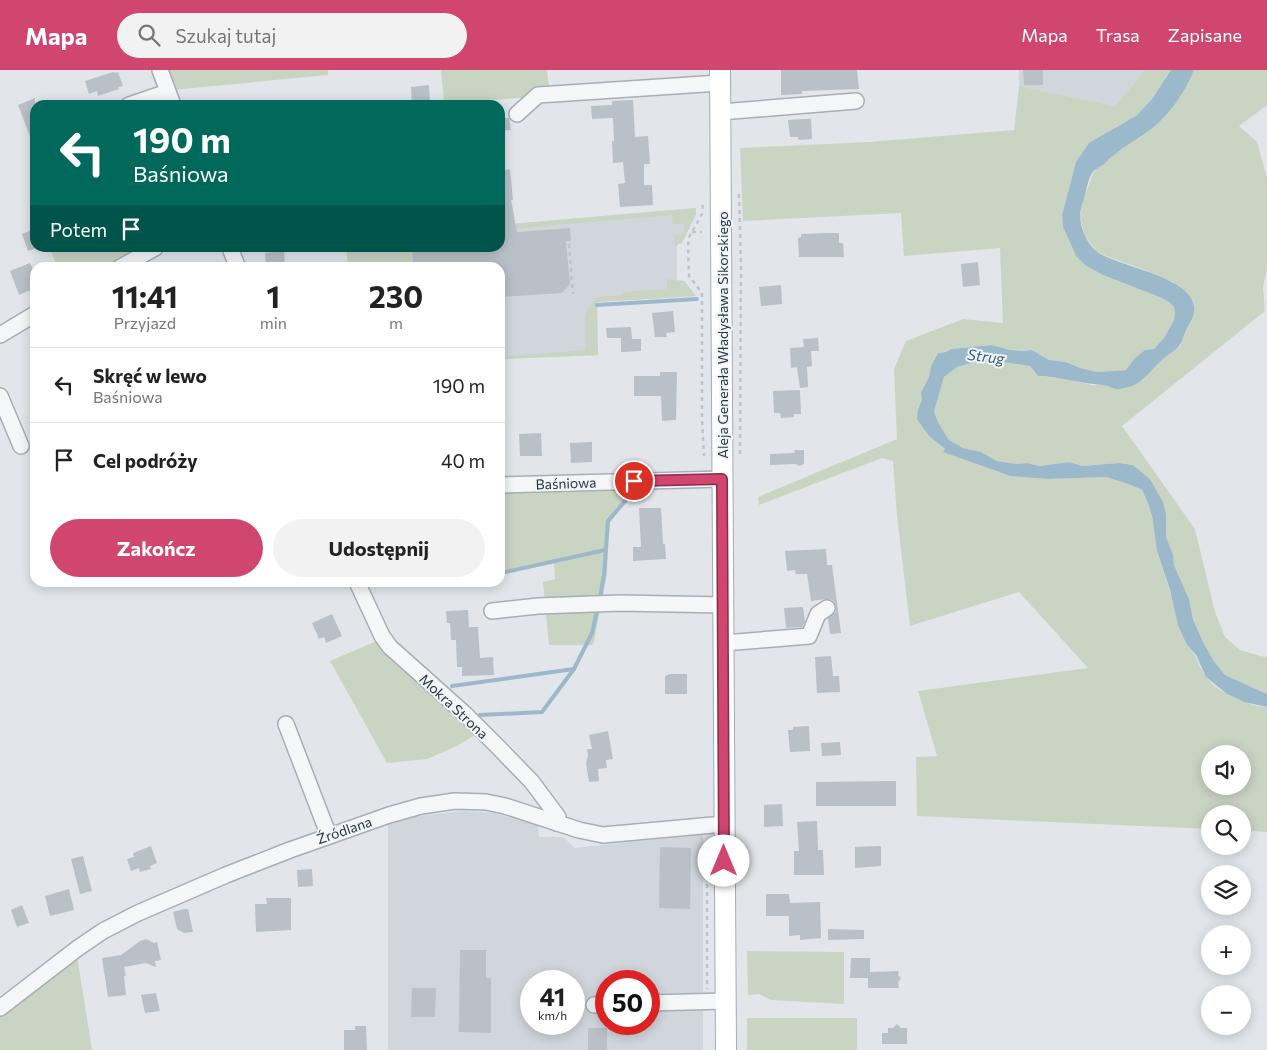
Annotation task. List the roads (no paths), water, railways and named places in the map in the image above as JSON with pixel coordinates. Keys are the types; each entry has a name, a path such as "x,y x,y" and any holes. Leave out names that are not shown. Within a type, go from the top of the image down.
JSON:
{"main road":[{"name":"Aleja Generała Władysława Sikorskiego","path":"720,76 714,479 724,606 724,643 716,825 717,1002 726,1050"}],"street":[{"path":"160,70 170,98"},
{"path":"517,114 538,95 720,76"},
{"path":"720,112 856,101"},
{"path":"130,262 148,252"},
{"path":"0,335 30,317"},
{"path":"0,396 22,446"},
{"name":"Baśniowa","path":"505,485 714,479"},
{"name":"Mokra Strona","path":"359,587 382,636 390,647 465,714 532,782 558,817 557,823"},
{"path":"492,611 538,606 621,602 724,606"},
{"path":"724,643 809,636 818,614 828,608"},
{"path":"286,724 329,836"},
{"name":"Źródlana","path":"0,1008 78,948 104,931 138,913 226,875 389,814 421,806 455,801 486,802 505,806 592,834 603,835 716,825"},
{"path":"660,1003 717,1002"}],"water":[{"name":"Strug","path":"1171,70 1194,70 1178,100 1167,114 1149,131 1116,153 1092,173 1080,217 1085,236 1096,251 1162,277 1178,286 1190,296 1194,309 1181,344 1138,383 1120,389 1038,376 1030,366 994,361 975,362 957,367 944,377 934,412 949,440 963,448 981,452 997,461 1040,466 1069,462 1082,466 1119,463 1133,465 1150,479 1163,502 1166,514 1166,537 1173,554 1174,565 1189,599 1193,619 1203,642 1213,660 1225,675 1267,694 1267,707 1244,702 1227,694 1206,677 1196,655 1187,645 1178,625 1170,590 1157,551 1152,516 1142,490 1106,477 1048,479 1010,476 943,452 945,449 929,436 917,419 922,399 921,392 938,353 951,349 992,345 1010,350 1032,350 1049,360 1066,362 1097,372 1126,370 1134,359 1145,350 1154,349 1164,338 1174,320 1174,307 1162,298 1103,275 1086,266 1076,256 1063,227 1062,215 1076,162 1089,143 1137,115 1152,99"}],"waterway":[{"path":"597,305 697,299"},
{"path":"600,597 604,575 608,521 638,486"},
{"path":"505,572 605,550"},
{"path":"480,715 542,712 574,669 592,633 597,611"},
{"path":"452,686 574,669"}]}
